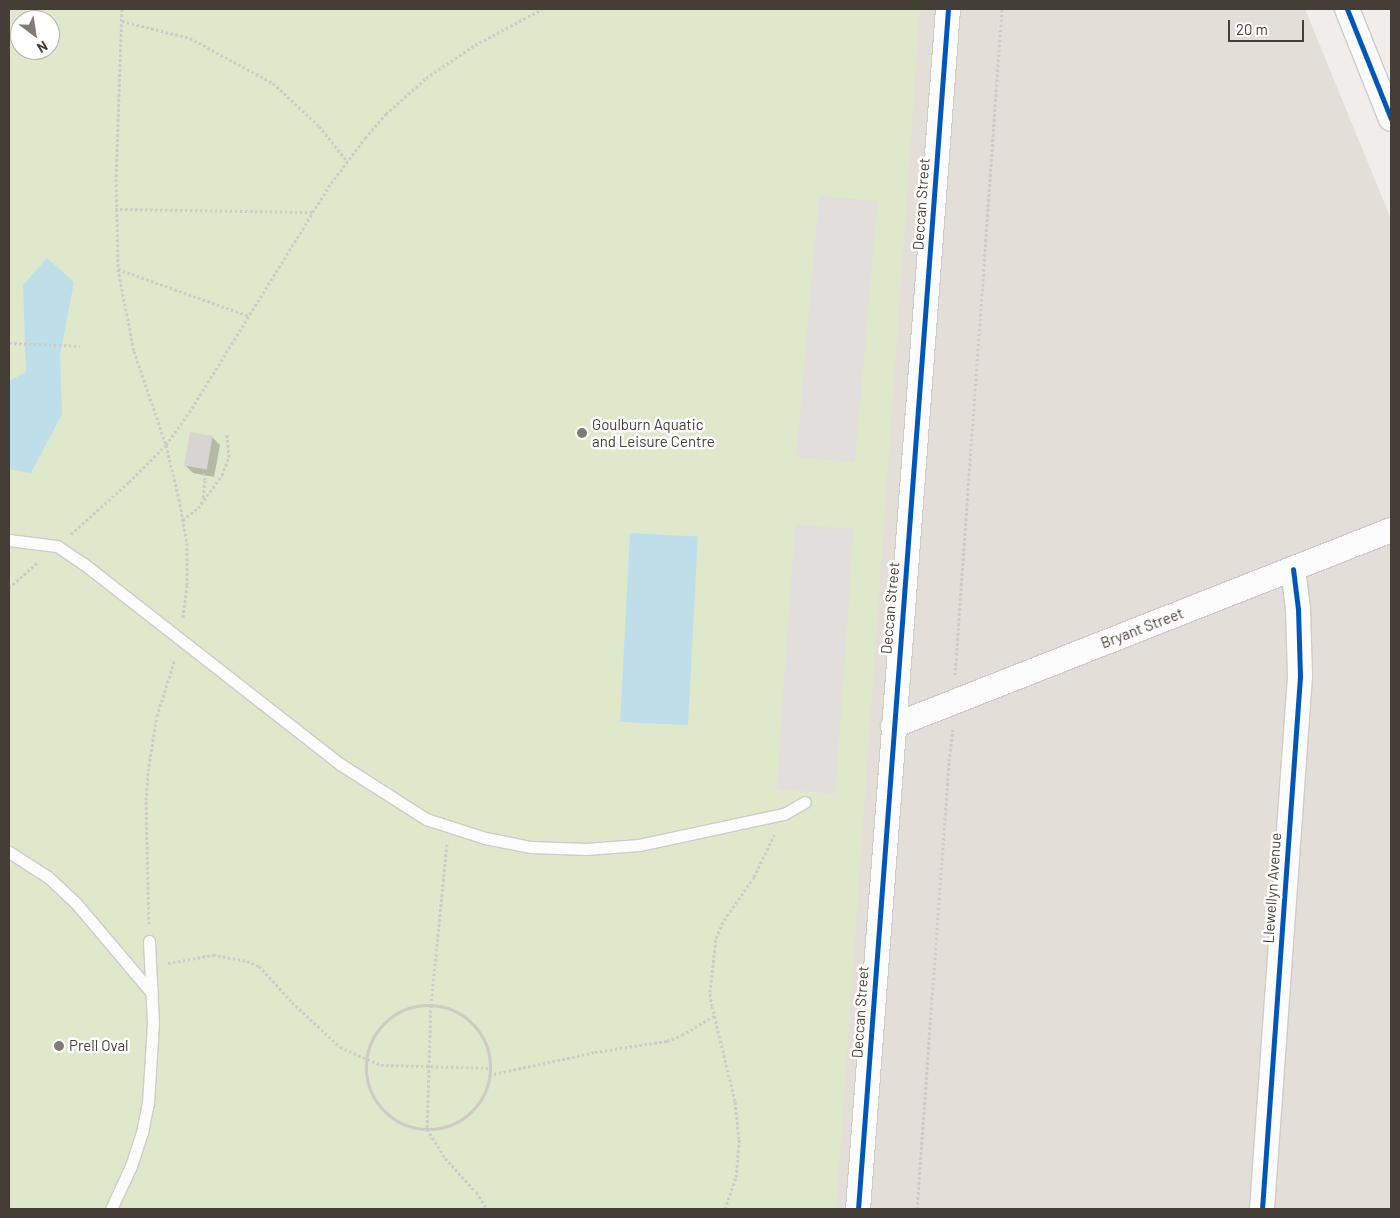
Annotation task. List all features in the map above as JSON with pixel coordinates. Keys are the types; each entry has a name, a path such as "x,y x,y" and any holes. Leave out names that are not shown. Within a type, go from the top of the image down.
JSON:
{"street":[{"name":"Deccan Street","path":"858,1209 948,9"},
{"path":"1347,9 1391,119"},
{"name":"Bryant Street","path":"893,726 1391,530"},
{"name":"Llewellyn Avenue","path":"1262,1209 1300,676 1298,609 1293,569"}],"lane":[{"path":"9,540 57,546 103,578 340,764 426,820 485,838 531,847 586,849 639,845 784,814 805,802"},
{"path":"9,852 48,877 75,902 152,993"},
{"path":"111,1209 131,1166 148,1103 152,1054 152,993 149,941"}],"path":[{"path":"122,9 115,208 118,269 134,351 166,445 187,543 187,585 179,638 172,672 157,716 148,771 146,828 149,941"},
{"path":"9,588 129,482 166,445 192,408 313,212 347,161 386,114 426,78 475,45 542,9"},
{"path":"917,1209 1002,9"},
{"path":"122,21 190,38 273,83 319,126 347,161"},
{"path":"115,208 313,212"},
{"path":"118,269 249,316"},
{"path":"9,343 80,346"},
{"path":"183,520 203,502 226,465 229,457 227,433"},
{"path":"203,473 205,480 203,502"},
{"path":"725,1209 736,1177 739,1139 735,1101 710,992 716,938 724,920 754,876 784,814"},
{"path":"449,827 431,1005 427,1066 427,1129 445,1158 476,1192 487,1209"},
{"path":"150,964 213,955 247,961 259,966 340,1047 366,1059 381,1065 489,1068"},
{"path":"421,1005 444,1006 465,1016 482,1034 489,1059 489,1082 478,1103 460,1120 437,1130 413,1128 390,1118 374,1099 364,1076 366,1059 367,1052 378,1031 396,1013 421,1005"},
{"path":"489,1075 595,1052 666,1041 682,1035 714,1016"}],"shaded area":[{"path":"9,9 1305,9 1391,219 1391,1209 9,1209"},
{"path":"819,196 878,201 855,462 796,457"},
{"path":"795,525 854,529 835,793 777,789"}],"green space":[{"path":"9,9 920,9 836,1209 9,1209"}],"water":[{"path":"47,258 74,282 60,355 62,414 31,473 9,469 9,381 26,372 23,285"},
{"path":"630,533 698,537 688,725 620,722"}],"building":[{"path":"190,432 213,436 207,469 184,465"}],"cycle path":[{"path":"858,1209 948,9"},
{"path":"1347,9 1391,119"},
{"path":"1262,1209 1300,676 1298,609 1293,569"}],"place":[{"name":"Goulburn Aquatic and Leisure Centre","path":"582,433"},
{"name":"Prell Oval","path":"59,1046"}]}
